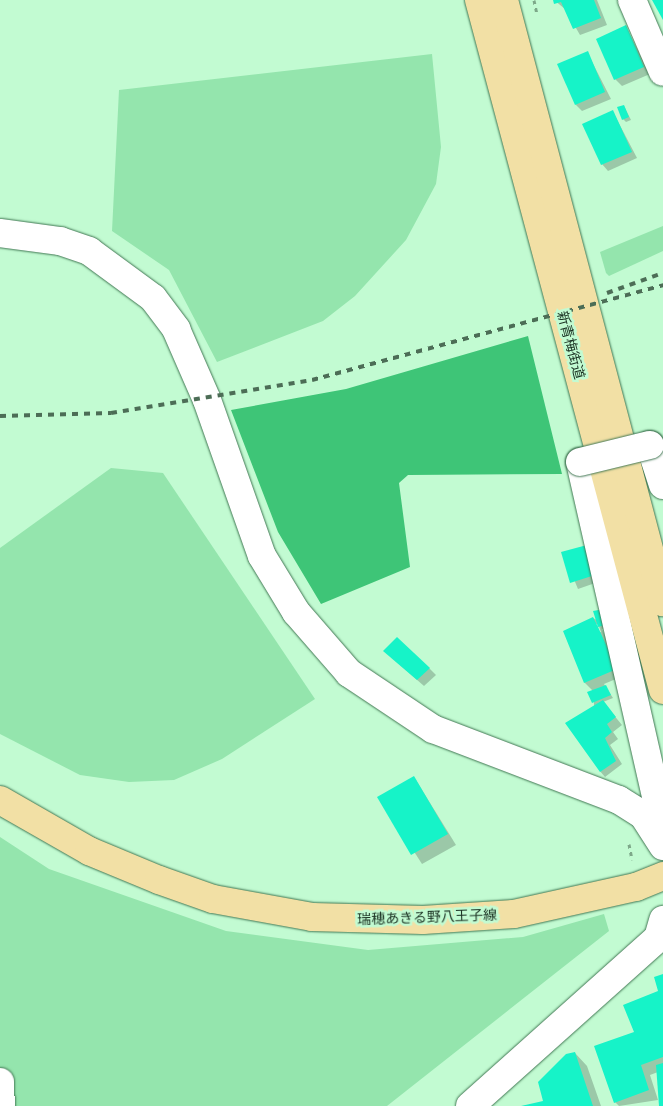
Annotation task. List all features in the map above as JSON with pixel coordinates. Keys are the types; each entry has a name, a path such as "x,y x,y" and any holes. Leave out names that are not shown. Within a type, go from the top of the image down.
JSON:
{"main road":[{"name":"新青梅街道","path":"480,0 663,690"},
{"name":"新青梅街道","path":"504,0 663,602"},
{"name":"瑞穂あきる野八王子線","path":"0,800 88,851 159,880 213,899 312,917 414,920 514,914 636,887 663,876"}],"street":[{"path":"632,0 663,72"},
{"path":"0,233 60,240 90,251 153,298 176,329 207,400 262,556 296,612 349,673 432,730 619,800 643,815 663,846"},
{"path":"663,485 650,445 580,462 663,827"},
{"path":"470,1106 658,938 663,920"},
{"path":"0,1082 1,1106"}],"green space":[{"path":"432,54 441,147 436,184 406,240 355,296 323,321 217,362 169,270 112,231 119,90"},
{"path":"663,226 663,251 609,276 606,273 600,252"},
{"path":"528,336 562,474 408,475 399,483 410,567 321,604 278,532 231,410 346,389"},
{"path":"111,468 163,473 315,699 222,759 174,780 129,782 80,775 0,734 0,548"},
{"path":"0,837 49,869 226,931 368,950 523,937 604,914 609,931 387,1106 0,1106"}],"building":[{"path":"553,0 594,0 601,18 573,29 561,2 554,4"},
{"path":"652,0 663,0 663,20"},
{"path":"626,25 644,67 614,80 596,39"},
{"path":"588,51 605,92 575,105 557,64"},
{"path":"624,105 629,117 622,120 617,107"},
{"path":"613,110 632,152 601,165 582,124"},
{"path":"587,545 595,575 570,583 561,552"},
{"path":"604,609 608,624 598,627 593,611"},
{"path":"593,617 617,669 584,683 563,631"},
{"path":"397,637 430,668 417,680 383,651"},
{"path":"606,685 611,695 592,703 587,692"},
{"path":"603,700 616,717 607,724 612,732 605,738 616,761 600,772 565,723"},
{"path":"414,776 448,834 411,855 377,797"},
{"path":"663,974 663,1057 641,1065 649,1090 614,1103 594,1046 634,1032 623,1005 658,991 654,977"},
{"path":"575,1052 593,1106 521,1106 543,1101 538,1082 566,1054"},
{"path":"663,1063 663,1106 659,1106 656,1065"}],"railway":[{"path":"607,293 663,273"},
{"path":"0,416 111,413 312,380 663,285"}]}
